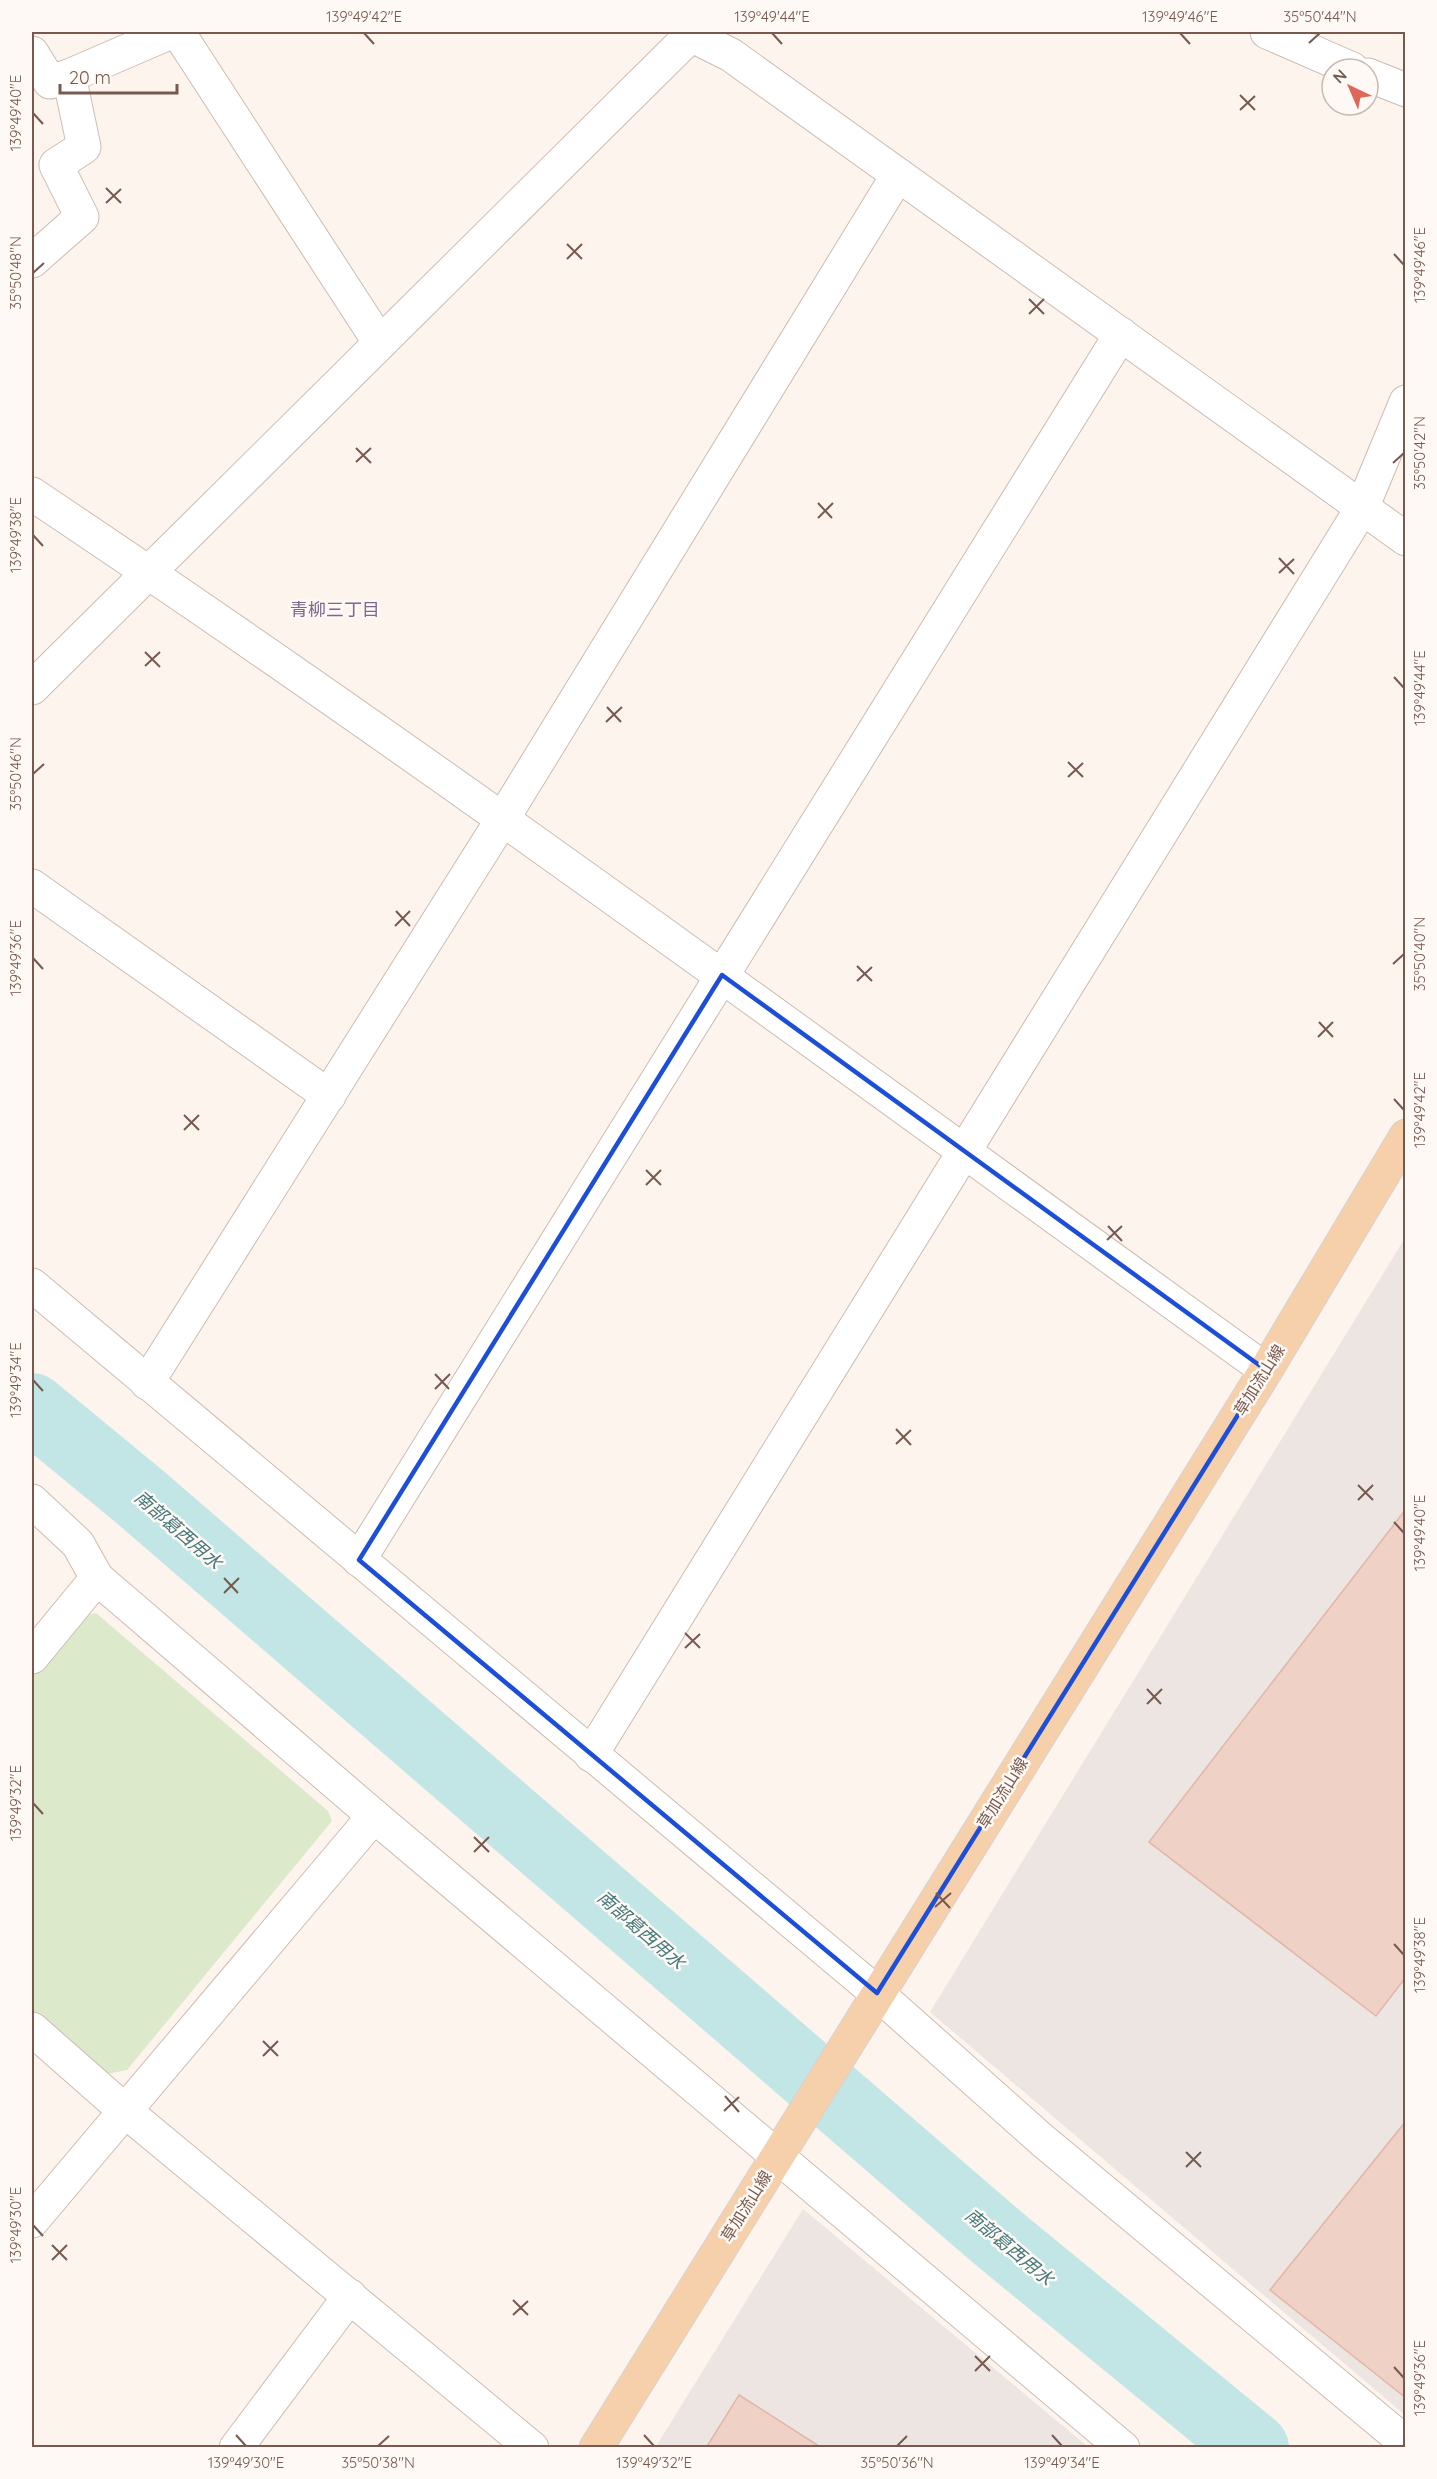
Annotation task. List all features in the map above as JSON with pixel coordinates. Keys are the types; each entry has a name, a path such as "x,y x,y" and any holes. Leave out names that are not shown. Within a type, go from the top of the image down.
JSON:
{"main road":[{"name":"草加流山線","path":"596,2448 1266,1370 1406,1136"}],"street":[{"path":"50,84 171,32"},
{"path":"178,32 380,343"},
{"path":"1267,32 1306,39 1334,57"},
{"path":"32,688 690,33 731,55 1406,538"},
{"path":"32,53 84,147 56,165 82,217 32,261"},
{"path":"1380,80 1406,90"},
{"path":"147,1383 502,820 897,175"},
{"path":"359,1560 1121,334"},
{"path":"591,1755 1362,508 1406,402"},
{"path":"32,494 150,573 722,975 1266,1370"},
{"path":"32,886 328,1096"},
{"path":"32,1285 591,1755 871,2003 1042,2140 1406,2443"},
{"path":"32,1501 78,1544 97,1578 374,1816 784,2144 1123,2448"},
{"path":"32,1657 97,1578"},
{"path":"32,2222 374,1816"},
{"path":"32,2030 124,2110 532,2448"},
{"path":"236,2448 350,2296"}],"highlighted area":[{"path":"722,975 1266,1370 877,1993 359,1560"}],"shaded area":[{"path":"1405,1238 1405,2415 930,2012"},
{"path":"803,2209 1088,2447 655,2448"}],"green space":[{"path":"96,1613 328,1811 332,1821 127,2070 107,2074 32,2010 32,1677 83,1616"}],"building":[{"path":"1406,1509 1406,1977 1376,2016 1149,1842"},
{"path":"1406,2121 1406,2398 1270,2290"},
{"path":"739,2395 822,2448 706,2448"}],"waterway":[{"name":"南部葛西用水","path":"32,1408 140,1497 998,2238 1254,2448"}],"district":[{"name":"青柳三丁目","path":"335,610"}]}
